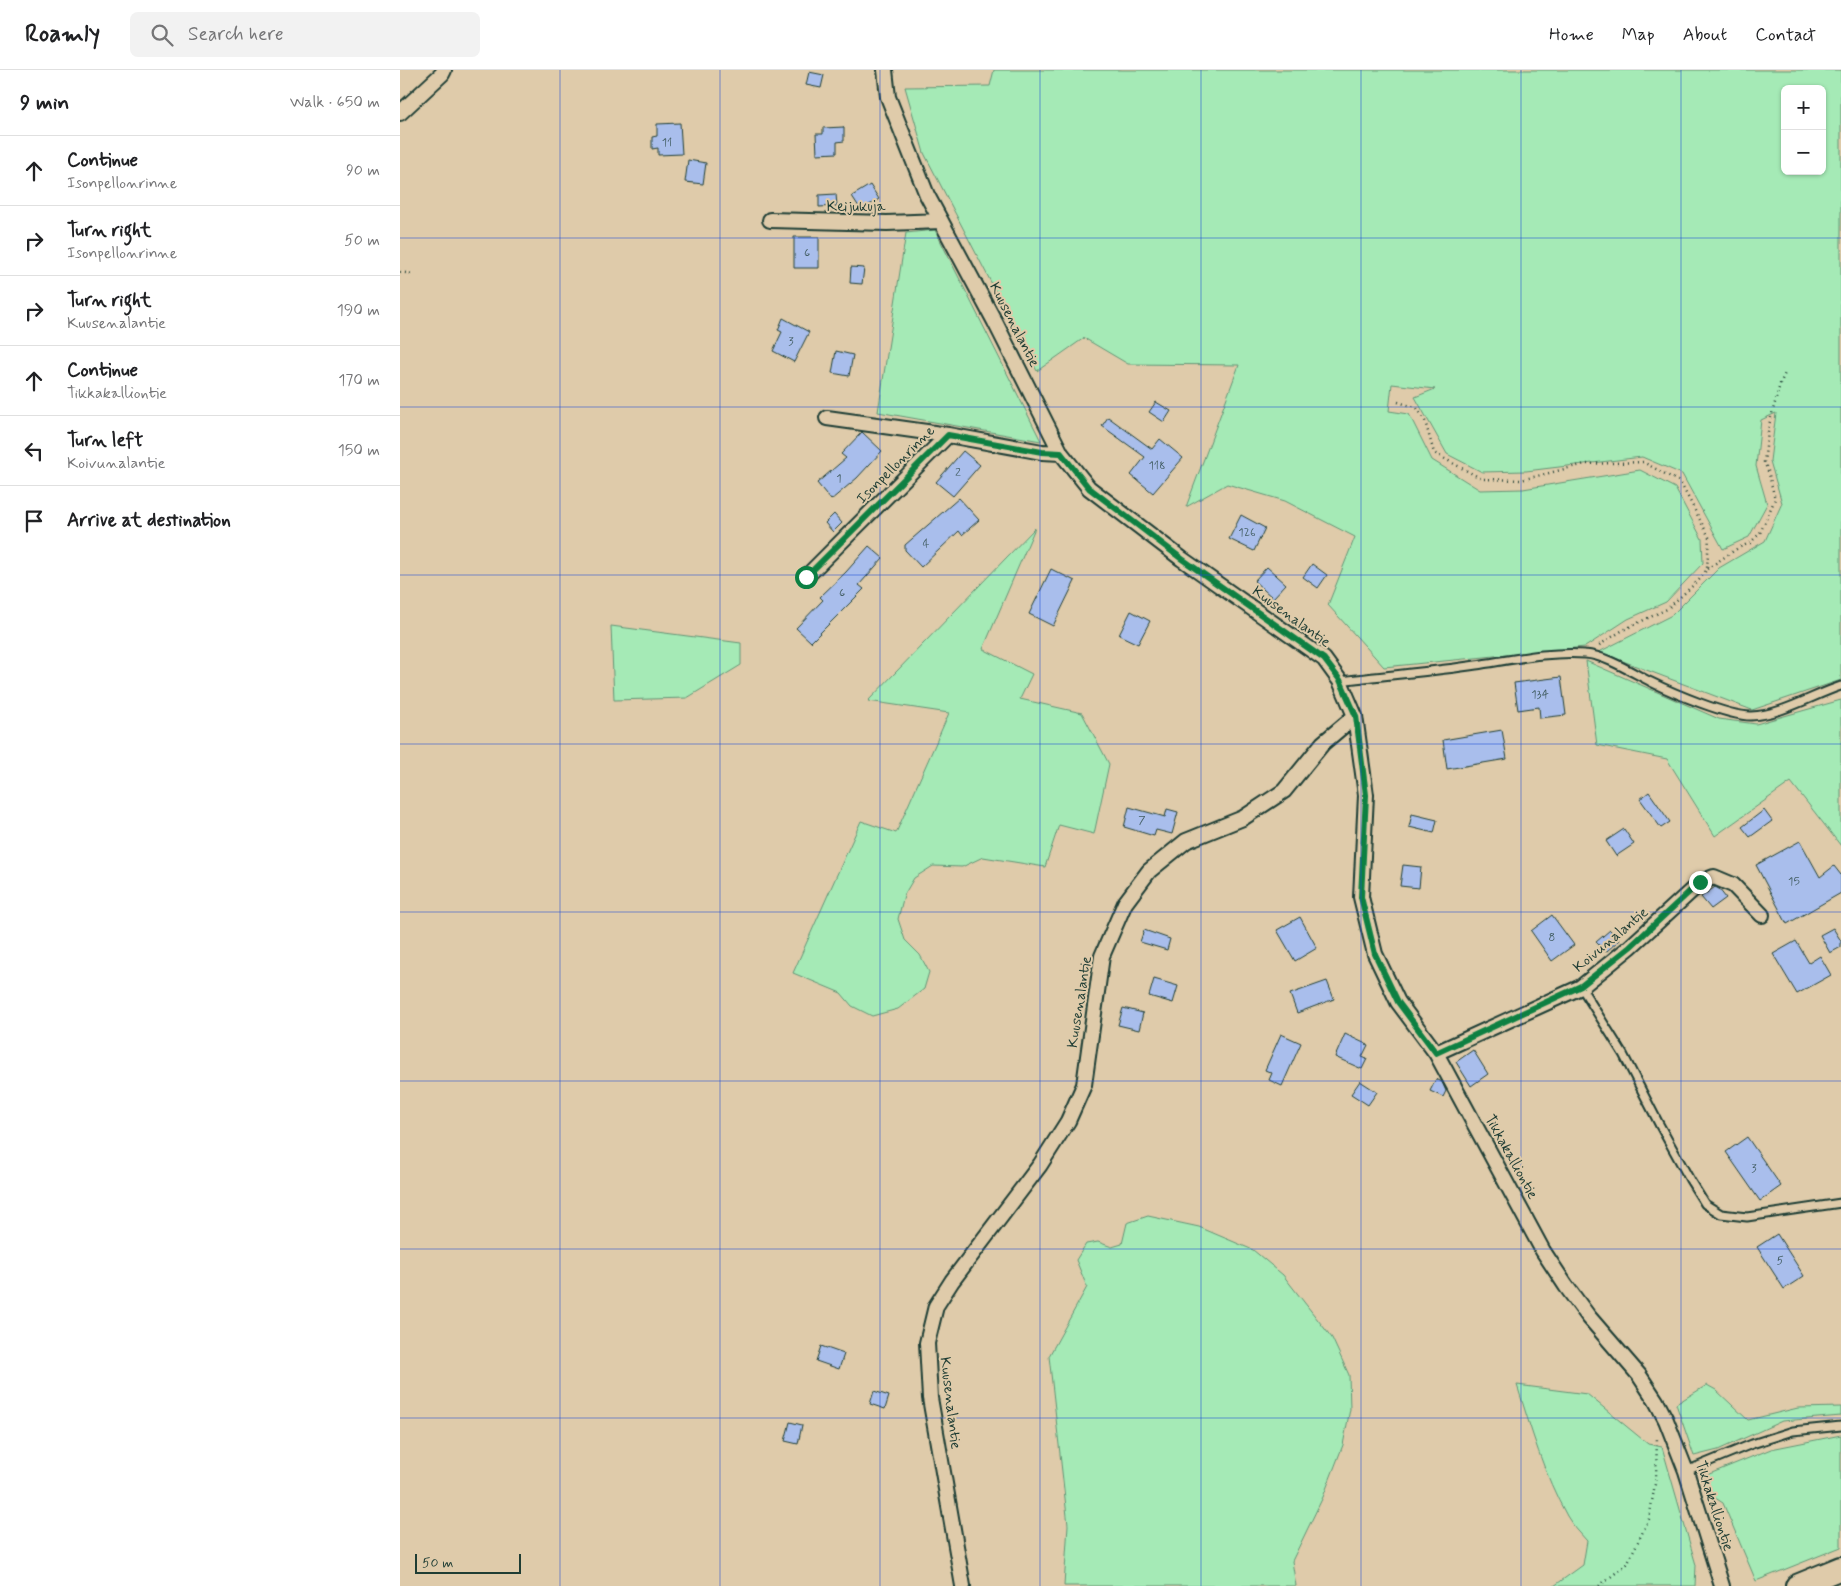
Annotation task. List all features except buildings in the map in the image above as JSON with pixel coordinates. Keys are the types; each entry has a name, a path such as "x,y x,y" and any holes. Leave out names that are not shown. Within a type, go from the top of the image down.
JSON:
{"highway":[{"path":"1797,1586 1841,1568"}],"street":[{"path":"400,112 442,74 444,70"},
{"name":"Kuusenalantie","path":"885,70 888,97 927,195 995,322 1061,453 1089,488 1182,559 1324,659 1340,680 1356,716 1324,743 1284,791 1243,818 1186,841 1149,871 1125,903 1102,956 1084,1085 1068,1121 1040,1165 952,1281 936,1306 927,1343 930,1398 963,1586"},
{"name":"Keijukuja","path":"770,220 869,223 941,221"},
{"path":"827,418 948,435"},
{"name":"Isonpellonrinne","path":"806,577 948,435 1042,452 1061,453"},
{"name":"Tikkakalliontie","path":"1356,716 1366,795 1361,897 1375,954 1398,1002 1436,1053 1543,1251 1588,1316 1639,1375 1656,1401 1666,1420 1686,1471 1722,1586"},
{"name":"Koivunalantie","path":"1436,1053 1581,986 1630,947 1700,882 1714,877 1733,885 1762,915"}],"lane":[{"path":"1340,680 1474,666 1538,656 1586,654 1621,665 1654,683 1731,714 1752,716 1782,709 1841,686"},
{"path":"1581,986 1623,1054 1658,1124 1705,1204 1721,1214 1747,1217 1841,1203"},
{"path":"1686,1471 1752,1444 1793,1431 1841,1426"}],"path":[{"path":"400,272 413,274"},
{"path":"1586,654 1622,630 1667,610 1699,580 1708,568 1738,548 1750,543 1760,533 1775,499 1764,462 1769,425 1780,384 1785,373"},
{"path":"1398,402 1417,408 1425,421 1434,453 1482,478 1522,480 1585,464 1643,462 1680,482 1708,537 1708,568"},
{"path":"1600,1586 1626,1564 1649,1519 1656,1478 1657,1430 1666,1420"}],"green space":[{"path":"994,70 1841,70 1841,680 1752,710 1599,652 1672,615 1719,568 1765,541 1782,503 1770,461 1776,413 1761,420 1756,466 1767,504 1749,537 1723,549 1682,474 1642,457 1526,471 1482,472 1447,454 1415,397 1435,389 1392,384 1389,411 1409,414 1432,460 1480,490 1523,489 1640,470 1675,488 1702,539 1703,563 1666,602 1628,619 1585,647 1384,667 1328,605 1355,537 1285,501 1227,484 1186,507 1239,365 1128,364 1084,338 1037,371 924,153 905,87 990,86"},
{"path":"935,230 1041,441 878,412 906,233"},
{"path":"1035,528 983,649 1032,674 1020,699 1082,713 1109,764 1094,834 1059,825 1045,867 983,857 962,867 933,866 914,878 904,895 898,919 905,940 920,955 929,972 924,989 898,1009 872,1016 852,1006 841,993 793,973 861,821 896,833 949,713 868,701"},
{"path":"611,626 741,643 741,665 687,698 614,700"},
{"path":"1586,661 1719,719 1756,724 1841,700 1841,846 1791,782 1715,836 1667,759 1597,745"},
{"path":"1148,1216 1199,1227 1253,1250 1283,1275 1332,1338 1349,1375 1350,1409 1343,1445 1323,1497 1292,1561 1296,1586 1064,1586 1068,1525 1049,1356 1087,1287 1076,1260 1086,1244 1098,1242 1112,1247 1122,1244 1127,1223"},
{"path":"1517,1385 1587,1394 1648,1444 1662,1447 1696,1565 1695,1586 1554,1586 1583,1565 1587,1541 1569,1519 1551,1484"},
{"path":"1707,1385 1716,1390 1748,1420 1798,1408 1841,1407 1841,1416 1782,1421 1718,1450 1694,1456 1676,1404"},
{"path":"1841,1435 1841,1547 1756,1581 1723,1503 1709,1494 1702,1477 1771,1449"}],"route":[{"path":"806,577 948,435 1042,452 1061,453 1089,488 1182,559 1324,659 1340,680 1356,716 1362,755 1366,795 1361,897 1375,954 1398,1002 1436,1053 1524,1014 1581,986 1630,947 1671,911 1700,882"}]}
